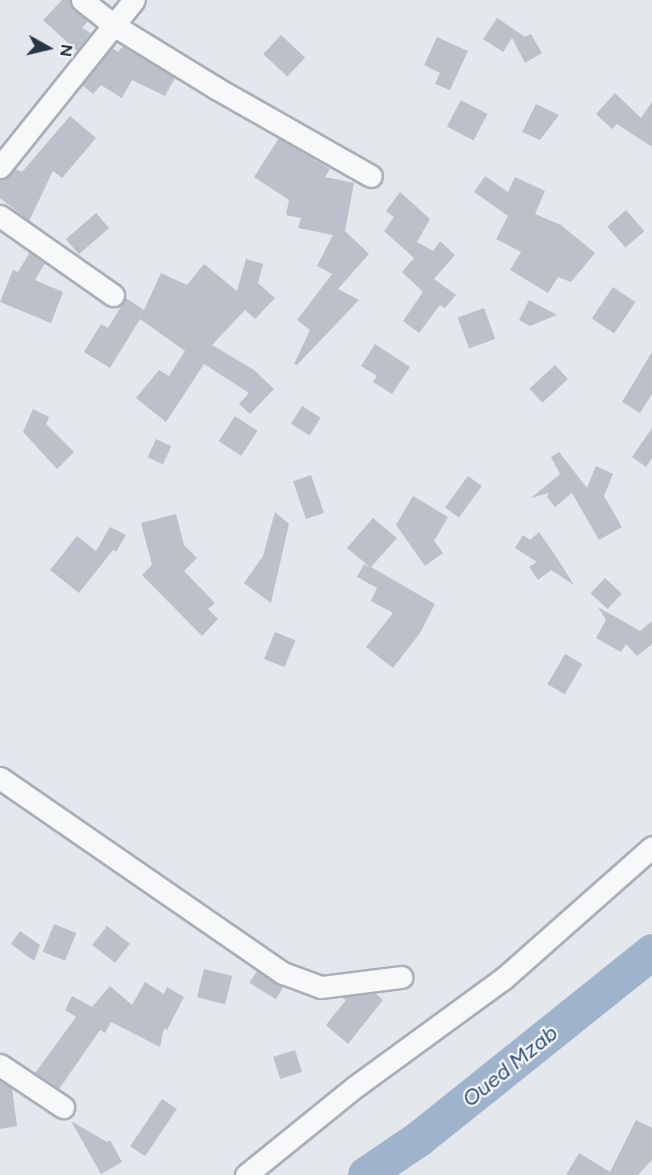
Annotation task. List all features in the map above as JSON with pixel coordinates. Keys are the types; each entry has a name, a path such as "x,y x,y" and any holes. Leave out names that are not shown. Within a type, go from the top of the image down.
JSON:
{"street":[{"path":"82,0 115,26 371,176"},
{"path":"0,167 134,0"},
{"path":"0,216 113,295"},
{"path":"0,778 283,973 321,987 401,977"},
{"path":"246,1175 356,1086 503,979 652,846"},
{"path":"0,1065 63,1107"}],"building":[{"path":"62,0 70,0 74,10 88,21 82,28 91,33 77,51 43,20"},
{"path":"497,18 525,37 531,34 542,53 525,63 512,38 503,52 483,39"},
{"path":"281,35 305,58 287,77 263,54"},
{"path":"437,37 468,51 450,90 435,84 440,73 424,65"},
{"path":"123,46 175,78 165,96 132,80 122,98 101,85 93,94 82,85 112,48 118,52"},
{"path":"615,93 641,118 652,102 652,147 617,124 612,129 596,114"},
{"path":"461,100 487,114 473,141 447,126"},
{"path":"536,104 559,115 540,140 522,132"},
{"path":"70,116 96,138 62,178 53,171 29,221 0,198 0,179 15,169 22,172"},
{"path":"279,138 330,169 325,177 354,183 345,231 369,254 338,289 359,300 297,365 294,364 310,330 297,320 332,274 317,266 333,235 298,228 301,218 286,215 289,200 254,177"},
{"path":"485,176 508,192 515,177 545,191 535,214 561,225 595,253 571,282 558,277 548,293 510,270 521,252 496,239 508,216 474,192"},
{"path":"400,192 430,219 417,242 433,251 440,241 455,255 434,279 456,295 445,308 440,305 419,333 403,321 423,292 402,272 414,258 384,231 394,217 386,211"},
{"path":"626,210 644,231 626,248 607,226"},
{"path":"96,213 109,228 79,254 66,239"},
{"path":"30,252 45,263 35,280 63,292 51,323 0,302 13,270 18,272"},
{"path":"246,259 263,264 258,283 275,298 255,319 245,310 212,345 254,370 274,389 250,414 239,404 249,393 204,364 166,422 136,398 159,370 169,376 185,351 140,319 110,368 84,352 101,324 108,328 126,298 144,310 161,273 187,285 204,264 237,291"},
{"path":"613,287 635,302 614,334 592,319"},
{"path":"529,300 557,315 530,326 519,320"},
{"path":"484,308 495,339 469,349 458,318"},
{"path":"375,344 410,367 392,394 373,382 377,376 361,366"},
{"path":"652,352 652,394 640,413 622,402"},
{"path":"555,365 568,379 542,403 529,389"},
{"path":"302,406 321,418 310,435 291,424"},
{"path":"33,409 49,417 46,424 74,452 57,469 23,432"},
{"path":"235,416 258,431 241,456 219,441"},
{"path":"652,428 652,458 646,467 632,457"},
{"path":"156,439 171,446 163,464 148,457"},
{"path":"559,452 587,488 596,466 613,474 604,496 622,527 599,540 572,493 555,507 547,497 549,493 531,498 560,474 551,457"},
{"path":"311,475 324,513 306,519 293,481"},
{"path":"468,476 482,486 459,518 445,508"},
{"path":"413,496 448,517 434,541 443,553 425,566 396,525"},
{"path":"275,512 289,524 271,603 244,583 263,556"},
{"path":"176,514 184,545 197,558 184,571 215,603 208,609 218,619 202,636 142,575 152,565 141,523"},
{"path":"373,518 397,538 371,567 435,604 420,633 393,668 366,647 393,613 371,601 377,588 357,577 364,564 370,567 347,548"},
{"path":"110,527 126,535 116,552 113,550 79,593 50,570 77,536 96,551"},
{"path":"539,532 574,585 551,570 538,580 529,567 537,562 515,548 523,535 530,540"},
{"path":"605,578 622,594 607,609 591,593"},
{"path":"598,607 640,631 652,621 652,644 637,656 626,644 621,652 596,638 606,620"},
{"path":"275,632 295,640 285,667 264,659"},
{"path":"565,654 582,664 565,694 548,684"},
{"path":"54,924 76,933 65,961 43,952"},
{"path":"107,926 130,944 115,963 92,945"},
{"path":"20,931 40,945 34,961 11,944"},
{"path":"204,969 232,976 225,1004 197,997"},
{"path":"257,971 283,987 276,999 250,983"},
{"path":"145,982 164,994 167,987 184,997 167,1030 164,1028 160,1047 111,1022 105,1033 100,1030 59,1089 35,1073 76,1017 65,1010 72,996 92,1007 110,986 132,1005"},
{"path":"375,993 383,1000 348,1044 326,1025 346,1000 341,997"},
{"path":"295,1050 302,1072 280,1079 273,1057"},
{"path":"0,1080 12,1088 17,1126 0,1129"},
{"path":"162,1099 177,1109 145,1156 130,1146"},
{"path":"636,1120 652,1128 652,1160 638,1175 566,1175 579,1153 610,1172"},
{"path":"71,1121 107,1142 110,1140 122,1162 101,1174"}],"waterway":[{"name":"Oued Mzab","path":"366,1175 419,1139 652,952"}]}
